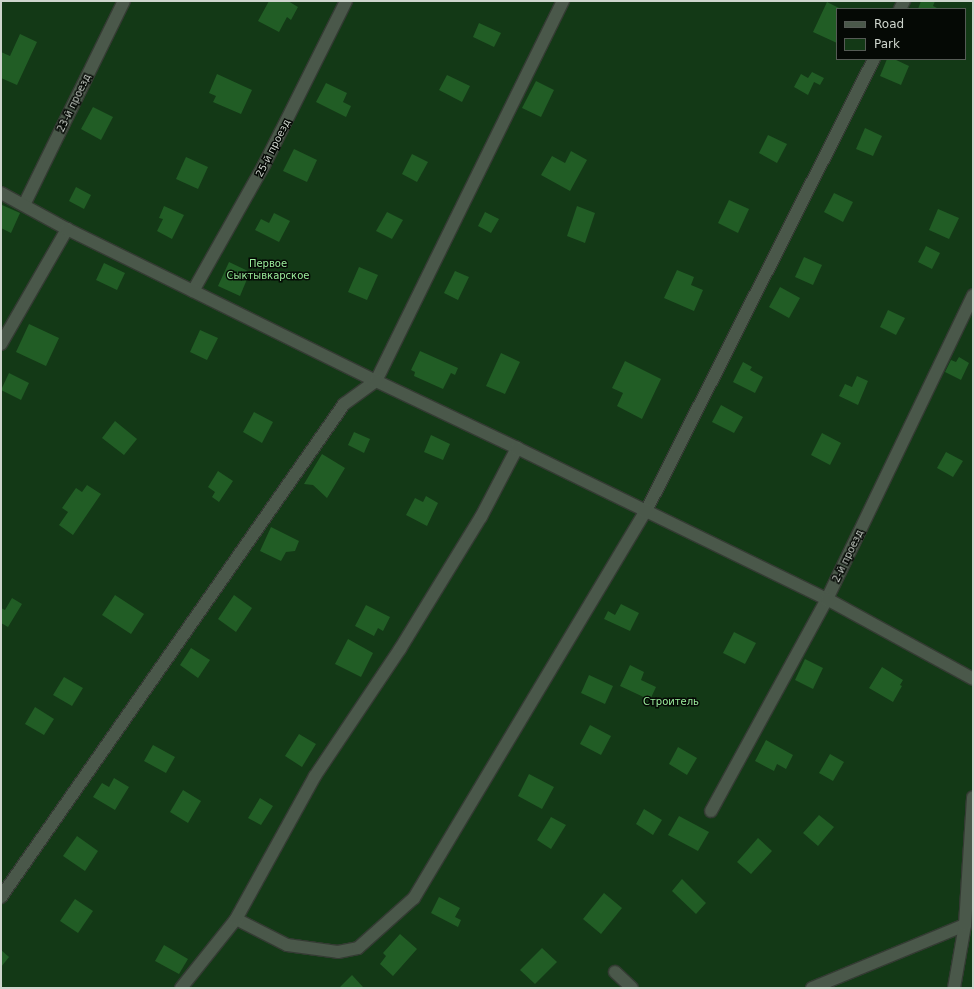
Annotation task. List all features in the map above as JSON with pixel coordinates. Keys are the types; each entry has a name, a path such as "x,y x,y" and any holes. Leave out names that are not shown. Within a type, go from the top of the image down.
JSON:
{"street":[{"name":"23-й проезд","path":"24,204 124,1"},
{"name":"25-й проезд","path":"192,291 264,165 346,1"},
{"path":"1,897 344,404 376,382 563,1"},
{"path":"236,919 287,945 338,952 358,948 414,898 646,511 873,60"},
{"path":"1,193 24,204 67,229 376,382 517,448 827,599 973,679"},
{"path":"1,344 67,229"},
{"name":"2-й проезд","path":"711,811 827,599 973,295"},
{"path":"181,988 236,919 315,776 400,649 481,516 517,448"},
{"path":"954,988 965,925 973,797"},
{"path":"812,988 965,925"},
{"path":"615,972 632,988"}],"green space":[{"path":"1,1 973,1 973,988 1,988"}],"building":[{"path":"269,1 288,1 298,7 291,20 287,17 279,32 258,21"},
{"path":"921,1 935,1 933,6 937,8 918,8"},
{"path":"827,2 839,8 836,8 836,43 813,32"},
{"path":"479,23 501,33 494,47 473,37"},
{"path":"20,34 37,42 17,85 1,78 1,52 10,56"},
{"path":"887,60 896,60 909,66 901,85 880,76"},
{"path":"812,72 824,78 820,85 814,82 808,95 794,87 801,74 808,78"},
{"path":"217,74 252,90 241,114 213,102 216,96 209,93"},
{"path":"447,75 470,86 462,102 439,90"},
{"path":"536,81 554,90 541,117 522,108"},
{"path":"326,83 347,93 343,102 351,106 346,117 316,102"},
{"path":"93,107 113,117 101,140 81,129"},
{"path":"865,128 882,136 873,156 856,149"},
{"path":"768,135 787,144 777,163 759,153"},
{"path":"294,149 317,160 307,182 283,171"},
{"path":"571,151 587,160 570,191 541,175 552,156 565,163"},
{"path":"412,154 428,162 417,182 402,174"},
{"path":"186,157 208,167 198,189 176,179"},
{"path":"76,187 91,195 84,209 69,201"},
{"path":"834,193 853,202 843,222 824,212"},
{"path":"729,200 749,209 738,233 718,223"},
{"path":"2,205 20,213 11,233 1,228"},
{"path":"164,206 184,215 172,239 157,231 163,219 159,218"},
{"path":"577,206 595,213 585,243 567,236"},
{"path":"938,209 959,218 949,239 929,230"},
{"path":"387,212 403,220 392,239 376,231"},
{"path":"485,212 499,219 491,233 478,226"},
{"path":"274,213 290,221 279,242 255,230 261,219 269,223"},
{"path":"926,246 940,253 932,269 918,262"},
{"path":"804,257 822,265 813,285 795,277"},
{"path":"229,262 250,272 240,296 218,286"},
{"path":"104,263 125,273 117,290 96,280"},
{"path":"359,267 378,275 367,300 348,292"},
{"path":"677,270 694,277 691,285 703,290 694,311 664,298"},
{"path":"455,271 469,277 458,300 444,293"},
{"path":"780,287 800,298 789,318 769,307"},
{"path":"888,310 905,318 896,335 880,327"},
{"path":"29,324 59,338 46,366 16,352"},
{"path":"200,330 218,338 207,360 190,352"},
{"path":"420,351 458,368 455,375 451,373 443,389 414,376 415,372 411,370"},
{"path":"501,353 520,362 505,394 486,386"},
{"path":"959,357 969,363 961,380 945,372 951,360 956,362"},
{"path":"625,361 661,379 642,419 617,406 623,393 612,388"},
{"path":"743,362 752,367 750,370 763,377 755,393 733,382"},
{"path":"9,373 29,383 21,400 1,390"},
{"path":"857,376 868,381 858,405 839,396 845,384 852,387"},
{"path":"721,405 743,417 734,433 712,422"},
{"path":"254,412 273,422 262,443 243,432"},
{"path":"115,421 137,439 124,455 102,438"},
{"path":"354,432 370,439 364,453 348,445"},
{"path":"822,433 841,443 830,465 811,455"},
{"path":"431,435 450,444 443,460 424,452"},
{"path":"946,452 963,461 953,477 937,468"},
{"path":"322,454 345,468 327,498 313,485 304,484"},
{"path":"218,471 233,481 219,502 212,497 215,492 208,487"},
{"path":"87,485 101,494 73,535 59,525 68,512 62,508 76,488 82,492"},
{"path":"426,496 438,503 427,526 406,515 415,498 423,502"},
{"path":"271,527 299,541 295,551 286,552 281,561 260,551"},
{"path":"115,595 144,614 131,634 102,615"},
{"path":"234,595 252,608 236,632 218,619"},
{"path":"12,598 22,604 8,627 1,623 1,608 5,610"},
{"path":"621,604 639,613 630,631 604,619 608,611 615,615"},
{"path":"366,605 390,617 383,631 378,628 374,636 355,626"},
{"path":"734,632 756,643 745,664 723,653"},
{"path":"348,639 373,653 361,677 335,664"},
{"path":"191,648 210,660 198,678 180,665"},
{"path":"805,659 823,668 813,689 795,680"},
{"path":"630,665 644,672 641,680 656,687 650,700 620,686"},
{"path":"882,667 903,680 900,685 902,686 893,702 869,688"},
{"path":"589,675 613,686 605,704 581,693"},
{"path":"64,677 83,688 72,706 53,695"},
{"path":"35,707 54,719 44,735 25,724"},
{"path":"590,725 611,736 601,755 580,744"},
{"path":"299,734 316,744 302,767 285,756"},
{"path":"766,740 793,755 786,769 777,764 774,771 755,761"},
{"path":"153,745 175,757 166,773 144,761"},
{"path":"678,747 697,758 687,775 669,764"},
{"path":"830,754 844,762 833,781 819,773"},
{"path":"529,774 554,787 542,809 518,796"},
{"path":"114,778 129,787 115,810 93,797 102,783 109,787"},
{"path":"183,790 201,801 188,823 170,812"},
{"path":"260,798 273,806 261,825 248,818"},
{"path":"644,809 662,820 653,835 636,824"},
{"path":"819,815 834,827 818,846 803,833"},
{"path":"679,816 709,832 698,851 668,835"},
{"path":"551,817 566,825 551,849 537,840"},
{"path":"77,836 98,851 85,871 63,856"},
{"path":"758,838 772,851 751,874 737,862"},
{"path":"682,879 706,903 696,914 672,891"},
{"path":"604,893 622,908 601,934 583,919"},
{"path":"439,897 460,908 455,917 461,920 458,927 431,913"},
{"path":"75,899 93,911 78,933 60,921"},
{"path":"400,934 417,949 393,976 380,964 386,956 383,953"},
{"path":"164,945 188,959 179,974 155,961"},
{"path":"542,948 557,962 535,984 520,970"},
{"path":"1,950 9,957 1,967"},
{"path":"352,975 363,987 339,988"}],"park label":[{"name":"Первое Сыктывкарское","path":"268,268"},
{"name":"Строитель","path":"671,702"}]}
